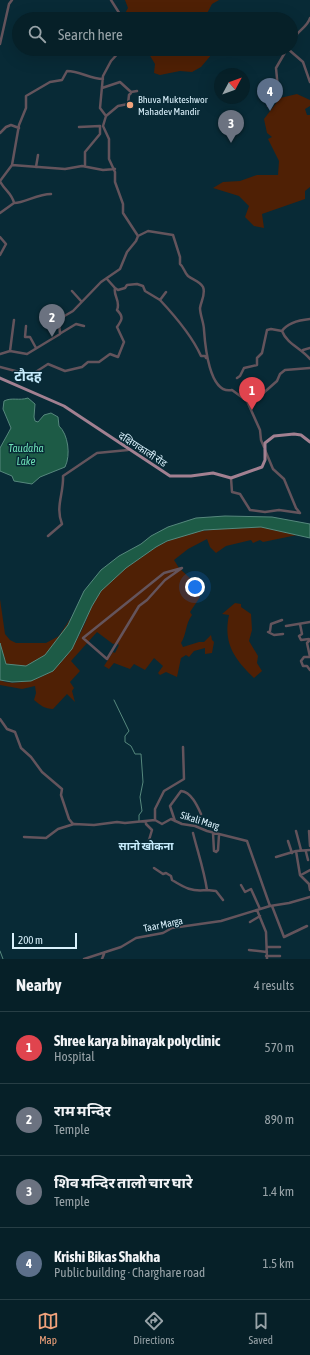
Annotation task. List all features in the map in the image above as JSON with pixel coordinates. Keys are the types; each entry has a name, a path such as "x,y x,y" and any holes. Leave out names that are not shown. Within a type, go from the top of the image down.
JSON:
{"main road":[{"name":"दक्षिणकाली रोड","path":"0,378 64,406 128,450 170,476 191,476 213,473 231,478"},
{"path":"231,478 262,467 265,460 264,448 270,438 283,434 298,434 310,442"}],"street":[{"path":"0,44 9,4 12,0"},
{"path":"111,0 119,12"},
{"path":"298,32 309,23 310,18"},
{"path":"106,116 100,108 103,79 110,61 115,56"},
{"path":"268,106 278,89 276,68 284,56"},
{"path":"296,56 303,62 310,82"},
{"path":"14,203 12,196 2,187 0,181 12,165 19,128 26,108 26,96 50,82 62,80 65,73 70,71 86,74 93,79 103,79"},
{"path":"102,88 120,82 131,92"},
{"path":"131,92 136,91"},
{"path":"85,166 85,152 100,134 106,116 118,106 128,104 129,95 131,92"},
{"path":"0,133 6,127 11,125 19,128"},
{"path":"79,127 102,126"},
{"path":"102,126 109,139 109,159 115,169 115,182 123,204 123,213 138,236"},
{"path":"36,167 38,155"},
{"path":"12,165 65,169 85,166 103,170 115,169"},
{"path":"0,213 14,203 18,203 34,196 51,194"},
{"path":"61,333 59,320 73,311 81,302 120,269 126,252 136,241 138,236 148,231 172,234 180,257 180,264 189,277 198,282 202,287 203,294 200,309 207,360 213,377 222,389 228,391 232,390 247,401 260,430 261,440 273,470 284,479 300,514 279,510 265,512 250,510 240,494 232,492 230,486 231,478"},
{"path":"0,237 6,244 0,255"},
{"path":"107,279 118,290 125,288 127,285 137,284 143,286 145,291 160,300 177,319 201,356 205,356 207,360"},
{"path":"0,367 31,375 48,364 65,371 82,367 88,362 99,362 110,354 118,357 124,342 117,327 122,319 122,315 117,310 118,301 115,295 115,288"},
{"path":"72,291 81,302"},
{"path":"160,300 166,292"},
{"path":"282,331 285,326 310,319"},
{"path":"10,351 14,320"},
{"path":"0,354 10,351 27,354 76,324 84,326"},
{"path":"26,326 25,337 30,337 36,348"},
{"path":"237,378 240,376 244,368 257,365 257,358 262,353 267,330 271,329 282,331 291,344 303,350 310,359"},
{"path":"303,350 310,348"},
{"path":"247,401 260,396 277,381 280,374 285,370 310,368"},
{"path":"48,536 62,524 59,517 58,503 64,488 63,476 97,453 128,450"},
{"path":"182,568 164,580 147,600 139,606 107,659 83,638 164,573 182,568"},
{"path":"282,620 271,624 270,631 268,632 274,635 283,634"},
{"path":"286,626 310,622"},
{"path":"300,624 302,634 299,636 301,640 310,639"},
{"path":"310,639 307,643 310,657 304,658 301,661 303,666 307,666 310,670"},
{"path":"0,719 7,729 15,732 18,744 23,751 31,757 42,772 62,789 61,794 69,819 74,824"},
{"path":"155,820 155,810 164,791 184,779 183,747"},
{"path":"175,821 170,806 182,791 187,793 195,801 201,814"},
{"name":"Sikali Marg","path":"24,837 42,839 48,838 58,829 74,824 94,825 155,820 162,824 170,819 213,833 247,841 271,906"},
{"path":"146,821 146,824 152,830 149,840"},
{"path":"296,831 301,850"},
{"path":"308,831 310,846"},
{"path":"213,833 214,850 216,852 218,850 219,834"},
{"path":"193,834 197,852 203,867 207,890"},
{"path":"288,841 292,853"},
{"path":"276,857 296,851 305,850 306,852 310,850"},
{"path":"296,851 300,875 309,884 310,897 271,906 284,937 307,926"},
{"path":"306,852 308,860"},
{"path":"154,868 163,874 166,873 171,876 172,880 186,889 196,891 216,891 223,900"},
{"path":"300,875 310,870"},
{"path":"241,885 245,892 251,889 259,909 266,932 266,957 280,956"},
{"name":"Taar Marga","path":"84,959 104,954 121,947 136,938 163,932 172,928 222,921 271,906"},
{"path":"250,922 260,916"},
{"path":"267,947 280,947"},
{"path":"249,950 266,952"},
{"path":"102,959 104,954"}],"shaded area":[{"path":"125,0 219,0 212,4 208,12 126,12 128,8"},
{"path":"150,56 210,56 201,67 192,72 180,71 160,75 154,73 155,64"},
{"path":"297,94 310,100 310,106 305,109 307,115 310,115 310,187 305,191 305,199 262,214 264,228 254,226 245,217 249,206 239,196 213,188 223,182 240,181 257,175 278,175 279,161 268,139 272,137 267,133 264,119 280,98"},
{"path":"261,527 297,535 263,542 260,540 253,543 251,540 226,546 216,553 210,547 207,539 188,549 174,560 179,568 192,580 187,584 200,597 190,612 192,615 181,643 183,647 204,642 211,635 214,642 212,653 205,654 205,648 194,651 189,657 186,655 181,658 177,677 166,672 160,675 158,673 163,666 154,658 145,670 134,664 130,669 114,663 109,669 104,666 113,652 115,653 119,645 116,643 113,644 97,632 71,661 80,671 70,682 74,688 72,691 75,702 67,694 53,709 48,708 34,700 36,693 35,686 22,689 0,685 0,680 10,683 17,683 38,678 56,667 64,659 76,641 98,594 119,573 155,548 179,536 206,530"},
{"path":"0,599 5,634 10,640 16,643 46,643 59,636 72,616 54,646 42,658 35,663 24,667 6,664 0,643"},
{"path":"235,603 241,604 241,607 251,614 252,630 249,641 258,656 257,663 262,671 254,678 236,657 229,642 229,615 222,614"}],"water":[{"name":"Taudaha Lake","path":"28,398 35,404 35,421 38,422 44,415 51,413 58,417 59,426 65,434 68,445 68,457 65,467 40,477 32,484 14,481 12,476 0,471 0,448 11,428 3,409 4,401 10,399"},
{"path":"225,516 272,517 310,524 310,538 261,527 204,530 167,541 126,568 101,591 92,606 72,649 53,671 31,681 12,682 0,680 0,643 6,664 26,666 45,655 68,625 84,591 101,570 119,556 168,527 196,518"}],"waterway":[{"path":"114,700 129,731 125,736 125,742 131,746 135,754 141,754 143,782 140,797 142,811 139,815 139,821"},
{"path":"0,951 3,959"}],"place":[{"name":"Bhuva Mukteshwor Mahadev Mandir","path":"130,105"},
{"name":"Krishi Bikas Shakha","path":"270,111"},
{"name":"शिव मन्दिर तालो चार घारे","path":"231,143"},
{"name":"राम मन्दिर","path":"52,337"},
{"name":"Shree karya binayak polyclinic","path":"252,410"}],"district":[{"name":"टौदह","path":"28,376"},
{"name":"सानो खोकना","path":"146,846"}]}
